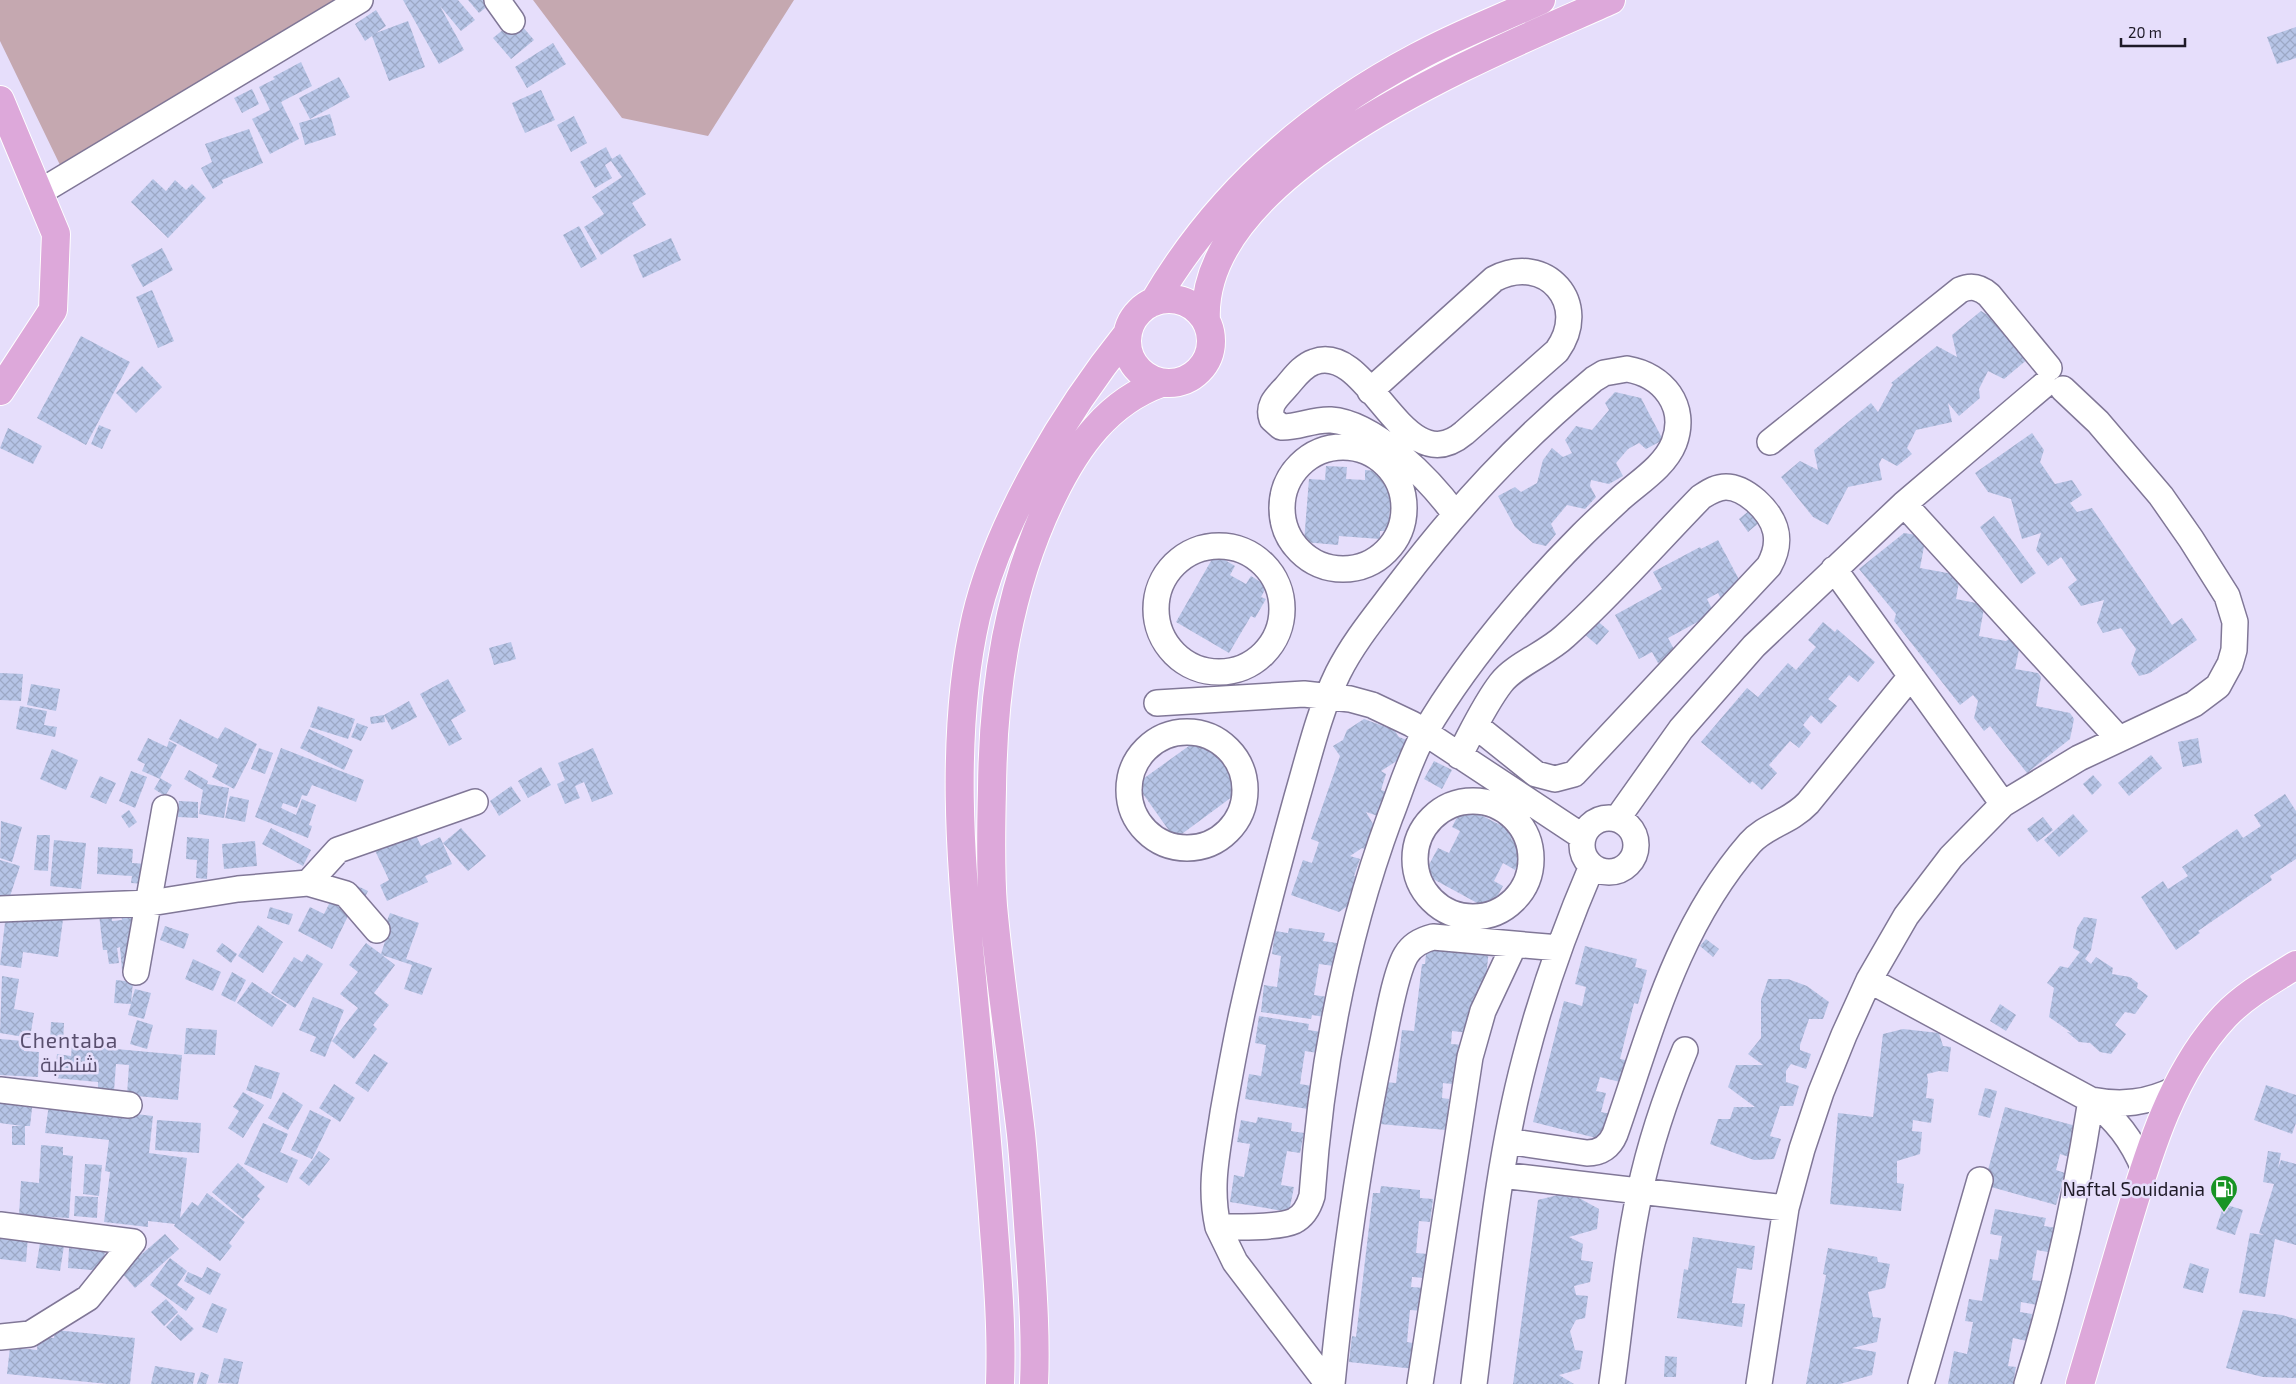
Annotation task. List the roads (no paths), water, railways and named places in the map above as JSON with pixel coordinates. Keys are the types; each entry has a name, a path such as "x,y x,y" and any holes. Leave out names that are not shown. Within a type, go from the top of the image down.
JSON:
{"main road":[{"path":"1000,1384 999,1293 964,906 961,835 964,688 977,614 988,578 1016,512 1066,419 1128,333 1138,314 1154,302 1172,270 1215,213 1266,162 1301,132 1346,100 1417,56 1541,0"},
{"path":"1034,1384 1033,1298 1024,1174 993,903 992,764 996,690 1006,634 1032,542 1057,487 1072,461 1100,422 1128,398 1161,383 1183,381 1195,374 1204,365 1211,339 1206,321 1207,290 1217,260 1246,218 1282,182 1356,127 1404,98 1478,59 1611,0"},
{"path":"0,100 56,234 53,310 0,391"},
{"path":"1154,302 1169,299 1184,302 1197,310 1206,321"},
{"path":"1128,333 1127,346 1131,359 1138,370 1148,378 1161,383"},
{"path":"2080,1384 2144,1169 2176,1089 2204,1042 2226,1015 2265,984 2296,965"}],"street":[{"path":"40,192 360,0"},
{"path":"497,0 512,21"},
{"path":"1370,391 1494,279 1518,270 1543,275 1554,282 1562,292 1570,316 1569,328 1564,341 1557,351 1464,433 1450,443 1433,445 1417,439 1342,364 1324,360 1305,366 1274,399 1270,407 1270,413 1276,424 1281,426 1320,420 1334,420 1359,428 1414,468 1429,482 1455,514"},
{"path":"1759,1384 1786,1208 1802,1150 1821,1092 1869,980 1906,916 1927,886 1957,850 2002,804 2079,758 2118,738 2194,704 2218,686 2228,670 2234,650 2235,622 2227,596 2161,496 2104,430 2052,380 1989,295 1979,288 1966,288 1955,294 1770,442"},
{"path":"1218,1228 1287,1223 1302,1214 1309,1206 1312,1196 1325,1069 1348,954 1381,842 1424,733 1480,651 1537,582 1581,536 1668,455 1674,445 1678,422 1672,400 1659,382 1644,373 1627,369 1604,373 1566,402 1525,439 1455,514 1360,636 1348,655 1328,696 1317,728 1268,901 1240,1026 1214,1169 1212,1199 1218,1228 1235,1262 1328,1384"},
{"path":"1617,819 1681,729 1716,686 1754,646 1904,504 2052,380"},
{"path":"1331,448 1354,448 1376,457 1393,472 1402,493 1404,516 1396,538 1381,556 1361,566 1338,569 1316,563 1298,548 1286,528 1283,506 1286,489 1294,473 1310,457 1331,448"},
{"path":"1459,756 1476,726 1498,688 1509,675 1555,646 1578,625 1701,497 1712,490 1725,487 1738,489 1750,496 1767,511 1777,532 1776,550 1769,566 1574,774 1555,779 1536,774 1476,726"},
{"path":"1904,504 2118,738"},
{"path":"1222,546 1234,548 1256,557 1273,575 1282,598 1281,622 1275,638 1265,653 1245,667 1222,673 1198,670 1188,664 1169,648 1158,627 1156,603 1163,580 1178,561 1199,549 1222,546"},
{"path":"1273,575 1298,548"},
{"path":"1834,569 2002,804"},
{"path":"1168,735 1163,703 1188,664"},
{"path":"1507,1142 1587,1153 1594,1153 1607,1146 1615,1134 1666,982 1682,948 1714,890 1754,839 1769,828 1791,818 1808,803 1911,676"},
{"path":"1163,703 1304,694 1328,696 1372,705 1392,714 1459,756 1513,804 1584,837"},
{"path":"1179,732 1196,732 1221,742 1236,758 1244,779 1244,801 1236,821 1221,837 1201,846 1179,848 1158,840 1141,826 1132,806 1129,784 1136,763 1149,746 1168,735 1179,732"},
{"path":"1468,801 1513,804 1530,848 1531,870 1523,890 1517,898 1500,912 1479,918 1458,916 1438,906 1430,899 1419,881 1415,860 1419,838 1430,820 1447,807 1468,801"},
{"path":"308,883 338,850 475,802"},
{"path":"136,972 150,903 165,808"},
{"path":"1606,818 1617,819 1626,824 1633,832 1636,842 1635,853 1630,862 1622,869 1612,872 1601,871 1592,866 1584,853 1584,837 1588,828 1596,821 1606,818"},
{"path":"1474,1384 1501,1175 1524,1060 1559,948 1592,866"},
{"path":"0,909 150,903 238,889 308,883 346,894 377,930"},
{"path":"1332,1384 1352,1211 1366,1123 1384,1036 1404,958 1416,944 1433,937 1559,948"},
{"path":"1420,1384 1470,1057 1483,1010 1514,945"},
{"path":"1869,980 2091,1100 2117,1123 2128,1137 2144,1169"},
{"path":"1612,1384 1632,1235 1640,1191 1659,1119 1685,1050"},
{"path":"2091,1100 2126,1104 2151,1099 2176,1089"},
{"path":"0,1090 129,1105"},
{"path":"2027,1384 2054,1290 2069,1227 2091,1100"},
{"path":"1501,1175 1786,1208"},
{"path":"1921,1384 1980,1180"},
{"path":"0,1225 133,1242 88,1298 30,1334 0,1337"}],"place":[{"name":"Naftal Souidania","path":"2224,1213"}],"district":[{"name":"Chentaba شنطبة","path":"69,1053"}]}
